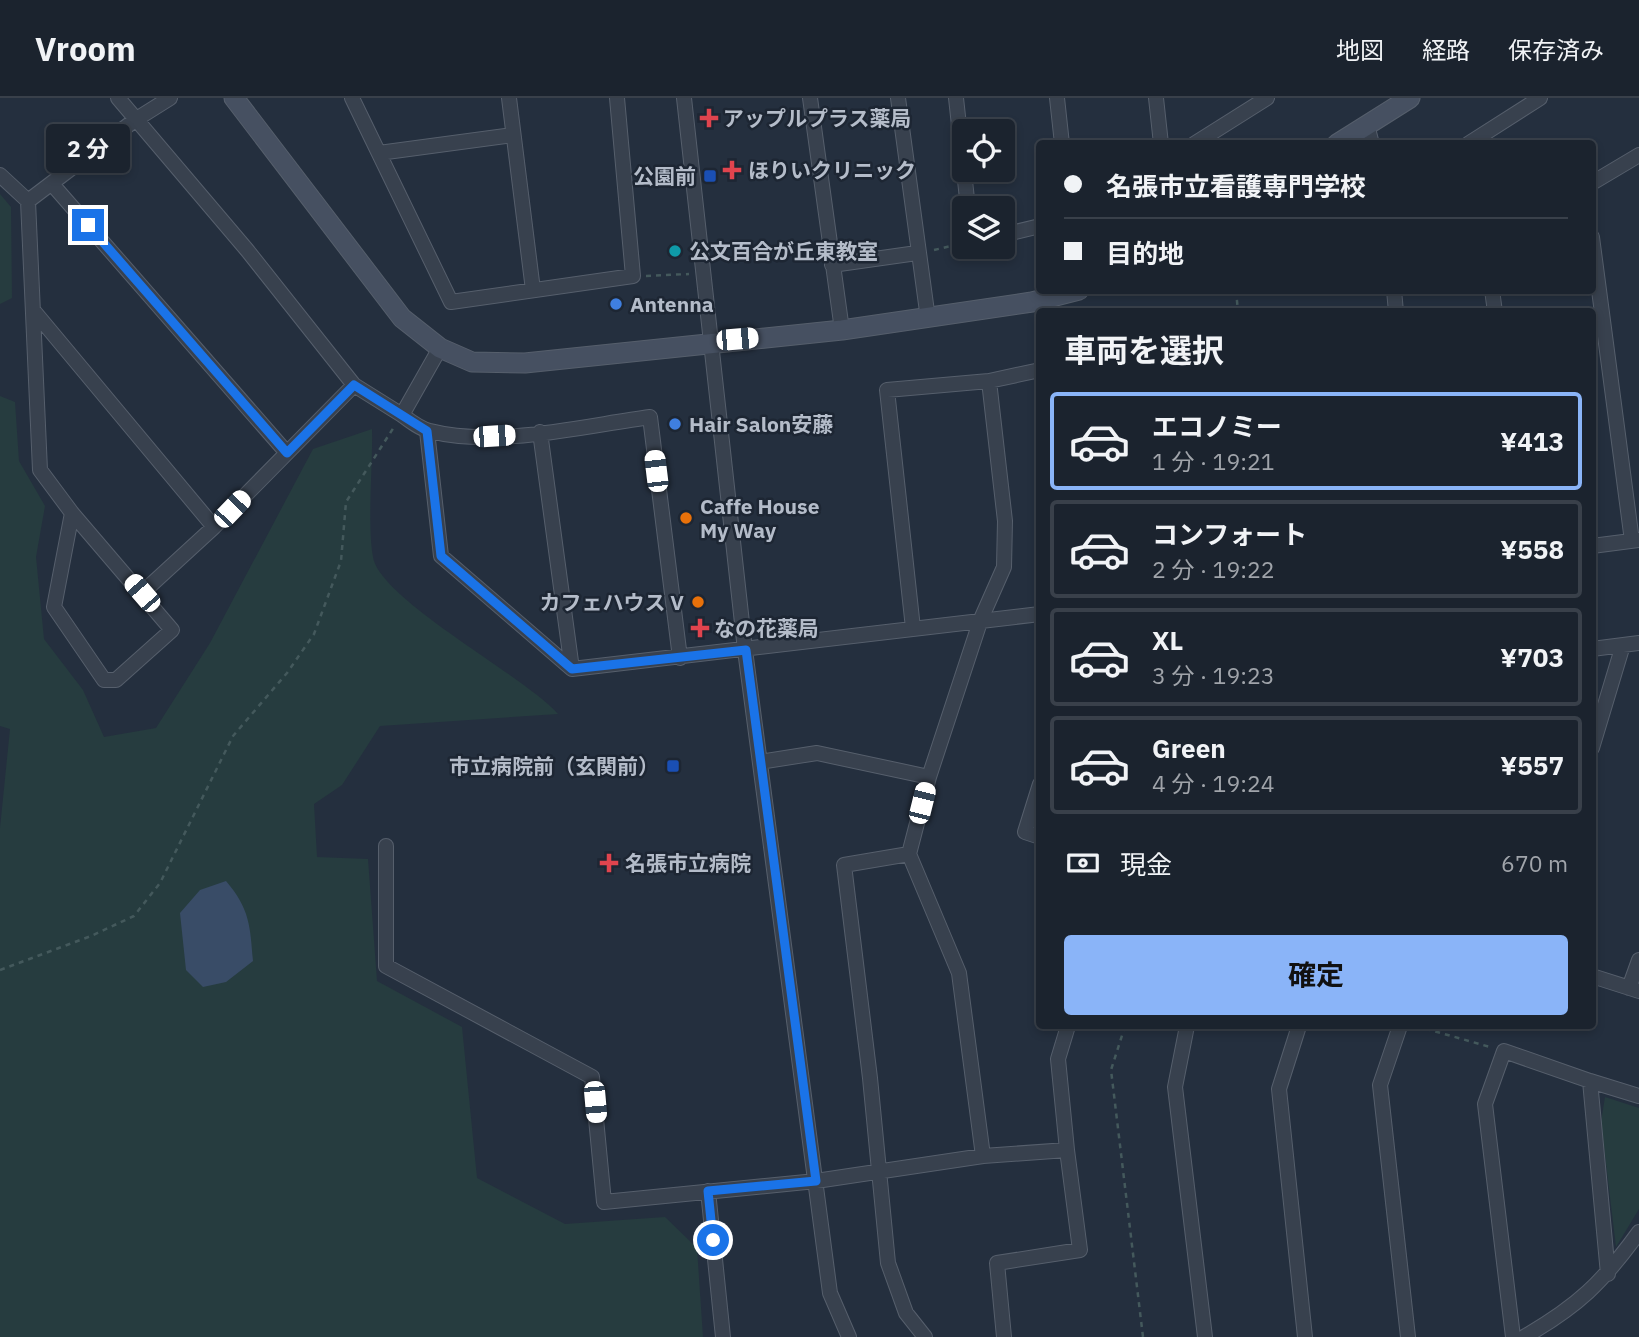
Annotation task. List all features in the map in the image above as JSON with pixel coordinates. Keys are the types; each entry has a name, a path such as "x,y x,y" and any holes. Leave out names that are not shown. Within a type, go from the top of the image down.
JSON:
{"street":[{"path":"118,98 247,250 354,385 427,431 471,437 540,432 650,417 680,658"},
{"path":"28,201 135,120 170,98"},
{"path":"234,98 402,318 440,348 472,362 526,363 711,341 842,330 928,319 1058,294"},
{"path":"352,98 451,302 636,276 617,98"},
{"path":"509,98 533,290"},
{"path":"684,98 698,274 711,341 746,650 830,1293 849,1337"},
{"path":"810,98 842,330"},
{"path":"898,98 928,319"},
{"path":"956,98 967,196"},
{"path":"1057,98 1062,140"},
{"path":"1156,98 1161,140"},
{"path":"1200,140 1267,98"},
{"path":"1350,140 1370,134 1410,98"},
{"path":"1476,140 1540,98"},
{"path":"379,153 513,135"},
{"path":"1596,181 1639,155"},
{"path":"0,175 28,201 40,470 72,513 172,630 116,680 104,680 54,607 72,513"},
{"path":"52,184 287,453"},
{"path":"1015,231 1036,227"},
{"path":"832,265 917,253"},
{"path":"1596,265 1636,540 1596,545"},
{"path":"33,310 214,527"},
{"path":"402,415 440,348"},
{"path":"913,628 887,390 989,381 1036,371"},
{"path":"984,1156 958,973 909,854 929,777 981,620 1004,567 1005,521 989,381"},
{"path":"142,593 214,527 354,385"},
{"path":"427,431 441,556 572,669 1036,614"},
{"path":"540,432 572,669"},
{"path":"1596,648 1639,643"},
{"path":"1596,735 1623,645"},
{"path":"760,762 817,753 929,777"},
{"path":"1036,797 1025,832 1036,836"},
{"path":"386,846 386,966 593,1077 604,1202 816,1181 984,1156 1067,1150"},
{"path":"909,854 844,865 888,1263 906,1313 925,1337"},
{"path":"1596,977 1634,989 1639,960"},
{"path":"1004,1337 997,1263 1080,1250 1058,1059 1067,1029"},
{"path":"1186,1029 1175,1087 1205,1337"},
{"path":"1298,1029 1279,1089 1305,1337"},
{"path":"1399,1029 1380,1085 1408,1337"},
{"path":"1513,1337 1485,1104 1504,1051 1639,1096"},
{"path":"1590,1081 1608,1274"},
{"path":"708,1191 723,1337"},
{"path":"1524,1337 1577,1303 1608,1274 1639,1232"}],"path":[{"path":"917,253 952,246"},
{"path":"636,276 698,274"},
{"path":"0,970 91,936 134,916 160,883 233,736 288,673 314,634 341,561 346,502 402,415"},
{"path":"1124,1029 1111,1070 1143,1337"},
{"path":"1427,1029 1504,1051"}],"green space":[{"path":"0,194 11,207 12,298 0,304"},
{"path":"0,396 15,402 19,461 45,506 36,557 44,639 83,690 104,737 156,728 210,643 313,449 372,429 371,543 373,557 382,575 426,616 516,679 558,714 380,726 342,785 314,804 317,857 368,859 377,981 462,1027 477,1178 565,1224 665,1217 697,1248 703,1337 0,1337 0,828 10,729 0,726"},
{"path":"1605,1097 1639,1108 1639,1209 1616,1247 1601,1122"}],"water":[{"path":"226,881 244,909 253,961 226,982 203,987 186,970 180,913 200,890"}],"place":[{"name":"アップルプラス薬局","path":"709,118"},
{"name":"ほりいクリニック","path":"732,170"},
{"name":"公園前","path":"710,176"},
{"name":"公文百合が丘東教室","path":"675,251"},
{"name":"Antenna","path":"616,304"},
{"name":"Hair Salon安藤","path":"675,424"},
{"name":"Caffe House My Way","path":"686,518"},
{"name":"カフェハウス V","path":"698,602"},
{"name":"なの花薬局","path":"700,628"},
{"name":"市立病院前（玄関前）","path":"673,766"},
{"name":"名張市立病院","path":"609,863"}],"route":[{"path":"88,225 287,453 354,385 427,431 441,556 572,669 746,650 816,1181 708,1191 713,1240"}]}
